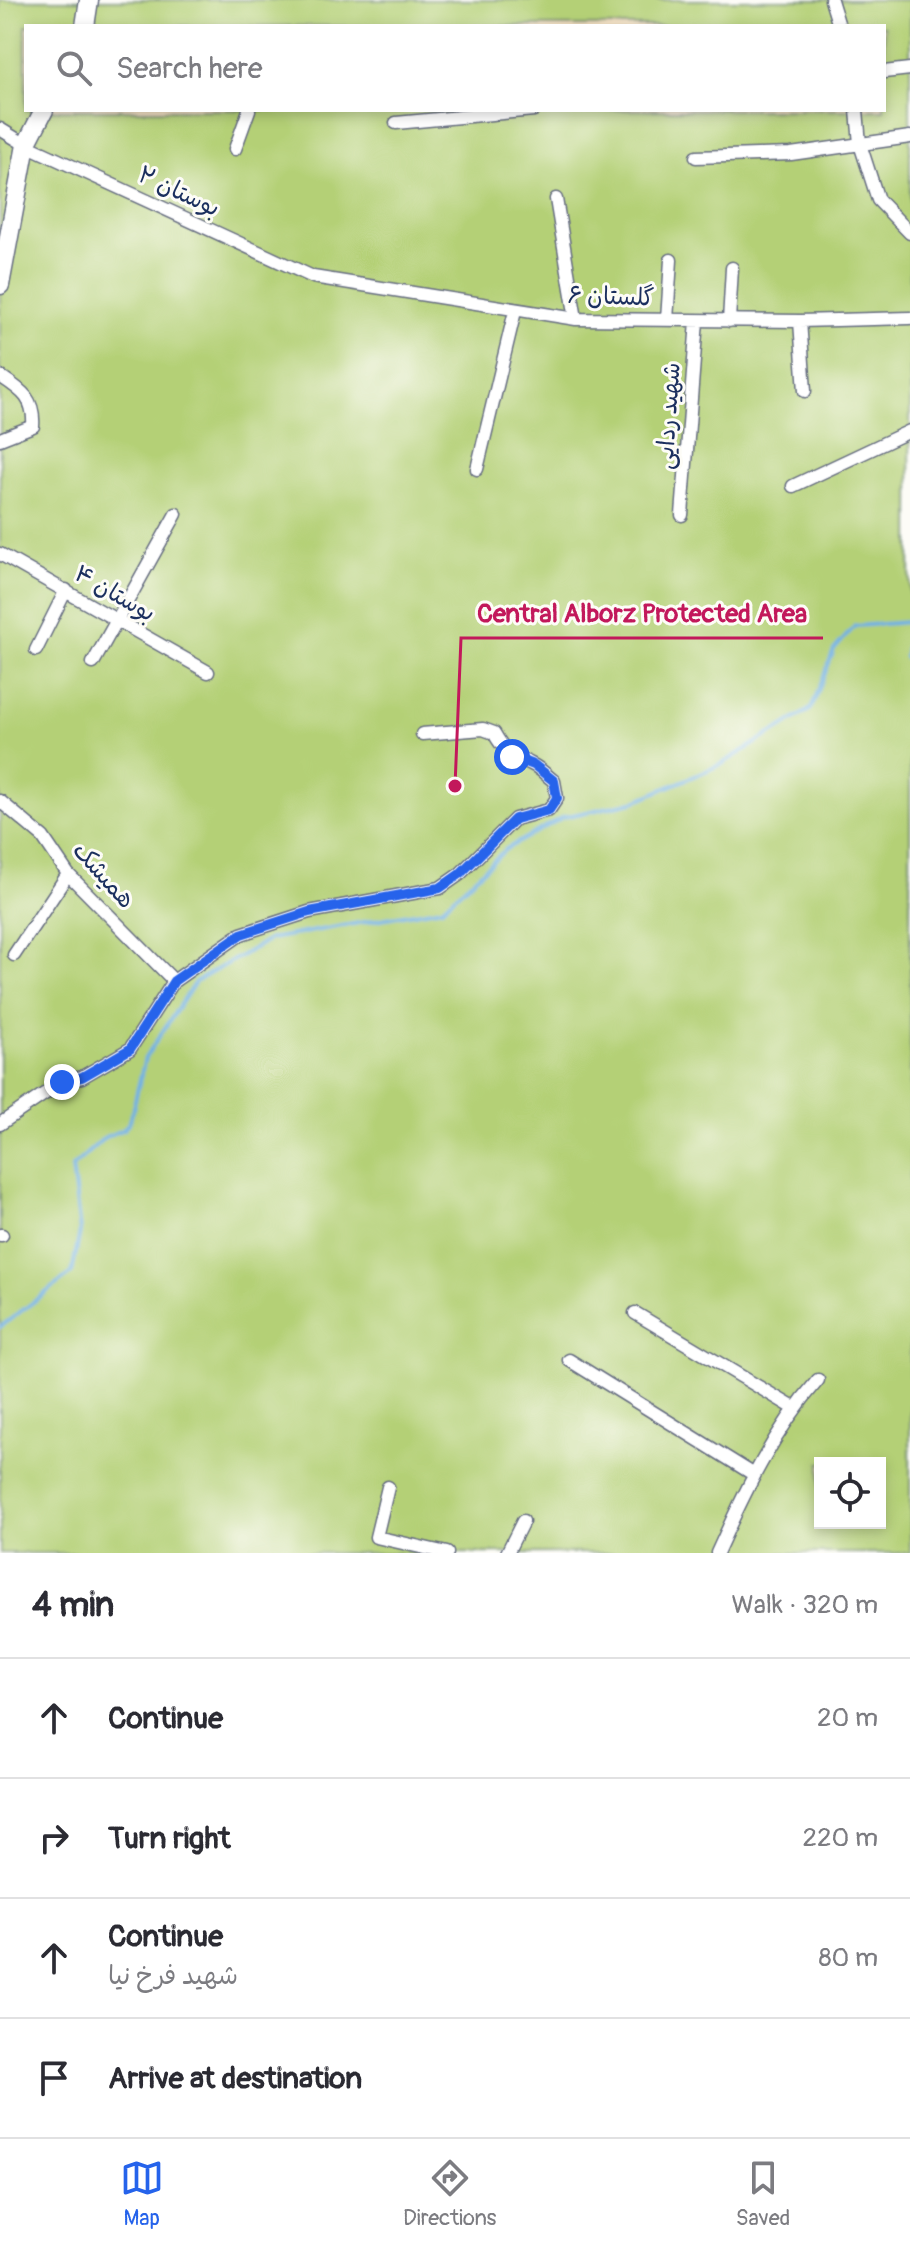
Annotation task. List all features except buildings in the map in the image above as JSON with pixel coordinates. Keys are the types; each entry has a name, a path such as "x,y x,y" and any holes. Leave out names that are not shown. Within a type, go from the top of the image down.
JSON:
{"street":[{"path":"85,24 89,0"},
{"path":"831,0 838,24"},
{"path":"886,72 910,69"},
{"path":"0,285 26,145 43,112"},
{"path":"235,149 248,112"},
{"path":"396,123 513,112"},
{"path":"857,112 860,144 878,200 910,233"},
{"name":"بوستان ۲","path":"0,129 26,145 313,277"},
{"path":"696,157 791,154 910,137"},
{"path":"556,199 576,319"},
{"path":"667,320 671,260"},
{"path":"729,321 732,268"},
{"name":"گلستان ۶","path":"313,277 576,319 800,321 910,318"},
{"path":"477,469 515,311"},
{"name":"شهید ردایی","path":"682,515 697,321"},
{"path":"800,321 805,391"},
{"path":"0,376 23,391 34,410 33,426 0,439"},
{"path":"793,486 910,431"},
{"path":"93,663 176,514"},
{"name":"بوستان ۴","path":"0,554 208,672"},
{"path":"36,650 66,590"},
{"path":"0,1124 62,1082 82,1077 130,1049 174,981 241,934 309,912 440,888 460,874 515,819 549,810 557,798 554,781 534,765 512,757 502,748 494,733 483,729 422,734"},
{"name":"همیشک","path":"0,801 43,837 68,874 174,981"},
{"path":"14,955 68,874"},
{"path":"635,1313 794,1408"},
{"path":"569,1360 753,1474"},
{"path":"717,1553 753,1474 794,1408 818,1380"},
{"path":"388,1487 376,1537 447,1553"},
{"path":"507,1553 523,1521"}],"green space":[{"path":"0,0 910,0 910,1553 0,1553"}],"waterway":[{"path":"0,1327 72,1273 80,1231 72,1167 105,1137 124,1129 130,1121 145,1058 195,982 270,939 442,908 506,849 563,817 633,802 722,764 811,709 834,650 855,626 909,622 905,657 910,661"}],"place":[{"name":"Central Alborz Protected Area","path":"455,786"}],"route":[{"path":"62,1082 82,1077 130,1049 174,981 241,934 309,912 440,888 460,874 515,819 549,810 557,798 554,781 534,765 512,757"}]}
